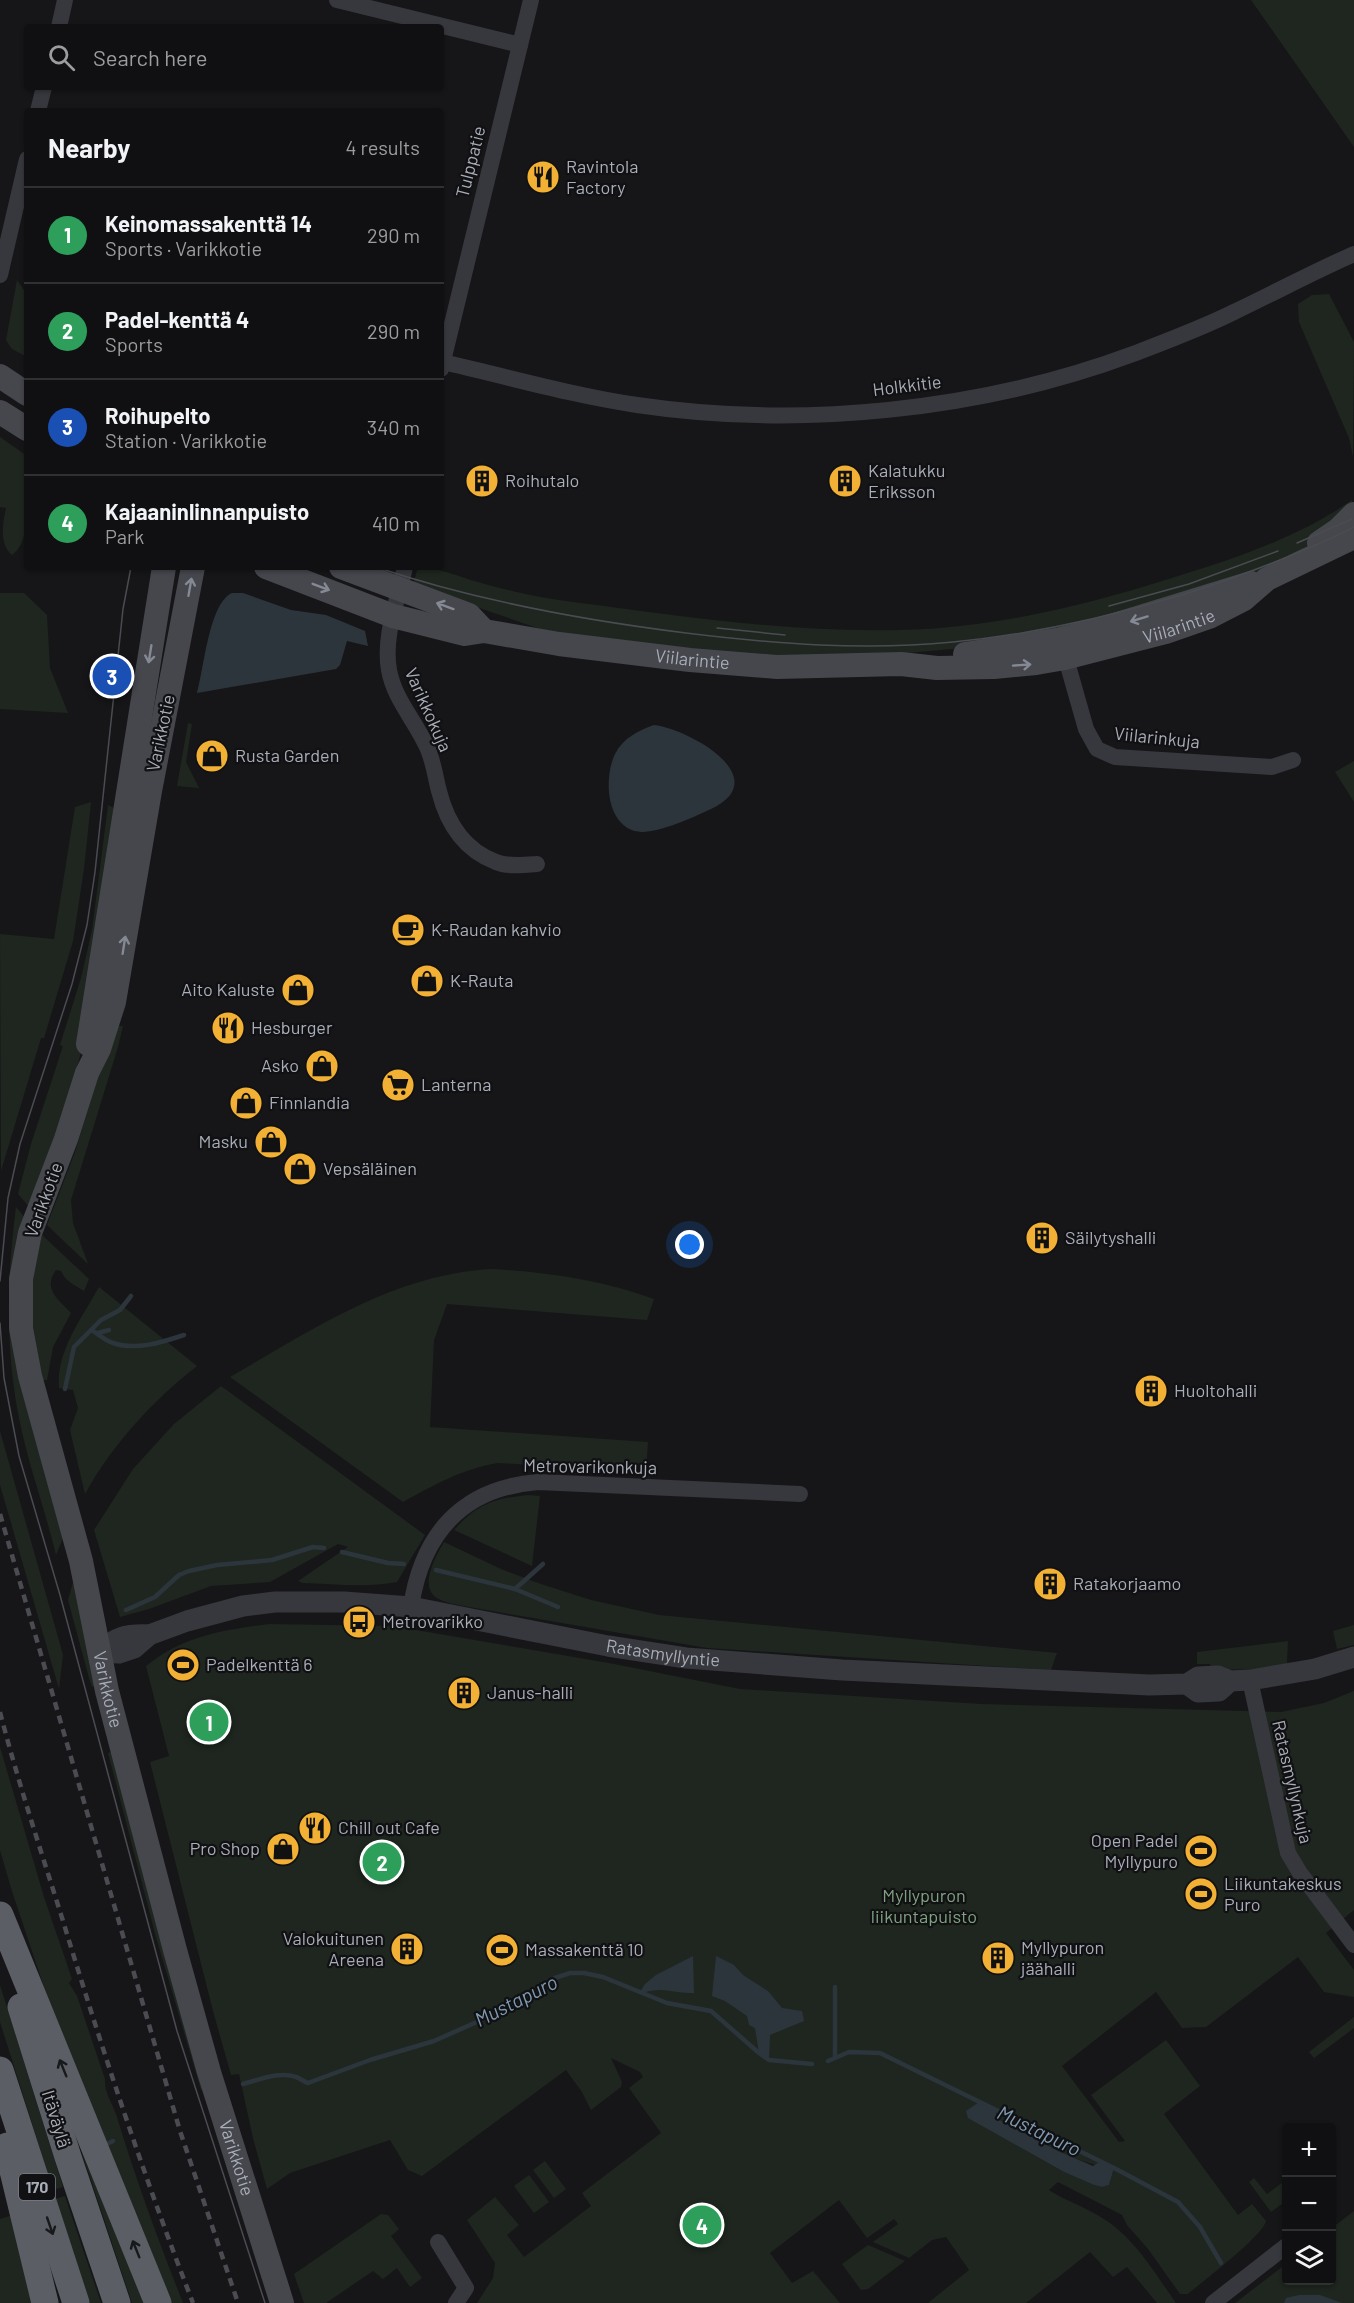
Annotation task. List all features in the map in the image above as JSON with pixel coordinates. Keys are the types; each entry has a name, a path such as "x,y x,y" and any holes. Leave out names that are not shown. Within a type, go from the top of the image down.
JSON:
{"highway":[{"path":"0,1915 158,2303"},
{"name":"Itäväylä","path":"0,1934 68,2157 117,2303"},
{"name":"170","path":"0,2070 76,2303"},
{"path":"0,2116 45,2303"}],"main road":[{"path":"0,376 24,392"},
{"path":"0,412 24,427"},
{"name":"Viilarintie","path":"1300,562 1310,550 1338,530 1354,514"},
{"name":"Viilarintie","path":"274,570 393,616 465,634 484,632 630,653 733,664 796,667 901,664 937,668 994,667 1036,663 1063,648 1167,632 1209,617 1244,599 1267,579 1354,537"},
{"name":"Varikkotie","path":"87,1073 87,1045 165,570"},
{"name":"Varikkotie","path":"192,570 150,791 114,1002 99,1050 87,1073 66,1139 30,1233 24,1256 20,1303 25,1353 81,1561 98,1652 206,2061 282,2303"},
{"path":"358,570 392,576 469,615 484,632"}],"street":[{"path":"60,24 65,0"},
{"path":"337,0 435,24"},
{"name":"Tulppatie","path":"444,357 531,0"},
{"path":"444,26 520,45"},
{"path":"39,108 43,90"},
{"path":"0,275 24,172"},
{"name":"Holkkitie","path":"444,365 576,395 713,414 777,415 887,409 992,393 1100,365 1231,314 1354,255"},
{"path":"392,576 393,616"},
{"name":"Varikkokuja","path":"393,616 388,651 389,670 396,694 427,745 447,818 455,832 472,849 497,863 516,866 537,864"},
{"name":"Viilarinkuja","path":"1063,648 1086,729 1097,749 1115,757 1272,767 1293,760"},
{"name":"Metrovarikonkuja","path":"411,1607 418,1571 434,1540 467,1504 487,1493 505,1487 538,1482 800,1494"},
{"name":"Ratasmyllyntie","path":"98,1652 116,1638 131,1634 149,1635 243,1606 275,1602 344,1602 411,1607 608,1646 686,1658 842,1670 1054,1682 1186,1684 1198,1677 1218,1676 1240,1681 1315,1669 1354,1657"},
{"name":"Ratasmyllynkuja","path":"1240,1681 1288,1853 1300,1873 1354,1945"},
{"path":"438,2242 466,2288 456,2303"},
{"path":"1213,2303 1282,2249"}],"green space":[{"path":"1251,0 1354,0 1354,147"},
{"path":"17,280 24,290 24,355 12,349 6,340"},
{"path":"1329,294 1354,342 1353,457 1349,438 1299,322 1298,304 1312,295"},
{"path":"0,437 24,454 24,537 19,548 12,555 5,546 3,534 6,508 0,507"},
{"path":"1352,500 1354,508 1308,545 1279,564 1136,615 973,647 874,656 820,658 716,653 543,630 413,585 417,570 441,570 471,580 537,596 695,618 819,629 936,628 1005,620 1108,597 1244,554 1289,536"},
{"path":"0,593 24,593 47,615 50,668 68,713 0,709"},
{"path":"188,723 192,724 186,762 199,788 177,786"},
{"path":"1354,761 1354,802 1335,772"},
{"path":"91,802 73,941 1,1171 0,934 54,939 75,807"},
{"path":"108,805 114,808 86,1028 69,1097 31,1209 18,1194 81,978 92,930"},
{"path":"123,1026 118,1047 71,1200 73,1223 88,1264 47,1225 75,1152 111,1032"},
{"path":"16,1207 26,1219 15,1262 65,1533 56,1555 23,1435 11,1365 9,1286"},
{"path":"42,1235 89,1279 84,1291 67,1280 61,1271 56,1270 52,1277 51,1289 71,1313 53,1347 47,1380 42,1380 31,1314 34,1265"},
{"path":"491,1269 574,1278 654,1299 647,1320 447,1304 434,1340 430,1427 648,1442 646,1472 498,1463 460,1473 403,1502 230,1377 323,1323 388,1293 421,1281 456,1273"},
{"path":"99,1287 197,1366 180,1379 135,1424 108,1458 85,1494 70,1430 78,1408 73,1390 59,1388 59,1374 66,1348"},
{"path":"221,1386 425,1535 397,1582 350,1585 298,1581 348,1547 338,1544 270,1582 211,1586 120,1617 94,1530 133,1469 174,1424"},
{"path":"0,1431 63,1655 59,1689 0,1485"},
{"path":"540,1496 532,1566 454,1530 462,1521 487,1504 506,1498"},
{"path":"444,1542 501,1569 541,1584 591,1600 659,1615 1057,1653 1051,1670 707,1648 452,1604 437,1598 429,1586 431,1570"},
{"path":"74,1579 96,1686 92,1687 68,1600"},
{"name":"Myllypuron liikuntapuisto","path":"269,1624 391,1626 609,1663 740,1689 981,1704 1281,1712 1324,1703 1354,1691 1354,1910 1326,1933 1354,1970 1354,1997 1324,1992 1298,1957 1206,2027 1182,2028 1156,1992 1062,2066 1119,2142 1125,2141 1091,2095 1166,2040 1200,2086 1164,2114 1238,2215 1252,2204 1266,2221 1262,2228 1244,2247 1188,2294 1180,2294 1148,2249 1127,2225 1122,2215 1058,2182 1049,2190 1099,2216 1122,2233 1142,2255 1176,2303 1157,2303 1127,2267 1113,2277 1090,2252 1026,2303 928,2303 969,2270 946,2237 932,2240 909,2258 873,2242 898,2224 894,2219 867,2238 839,2200 770,2253 792,2283 813,2271 840,2303 477,2303 493,2278 495,2263 467,2220 495,2197 519,2225 507,2235 524,2257 591,2206 582,2193 661,2133 629,2088 643,2077 640,2072 611,2058 622,2082 621,2087 591,2110 582,2092 566,2070 422,2176 408,2170 390,2140 290,2173 267,2189 239,2074 231,2075 213,2011 150,1762 169,1756 146,1666 189,1641 219,1632","holes":["996,2112 996,2118 1068,2156 1099,2166 1114,2168 1109,2185 1102,2187 1094,2185 1064,2172 986,2128"]},
{"path":"1354,1625 1354,1645 1337,1649 1333,1631"},
{"path":"1288,1641 1287,1664 1255,1669 1211,1670 1210,1664 1197,1664 1197,1652"},
{"path":"0,1747 44,1897 72,1979 69,1983 77,1996 105,2079 107,2094 183,2303 167,2303 54,2017 11,1888 0,1850"},
{"path":"114,1751 204,2089 201,2090 156,1937 108,1753"},
{"path":"0,1985 63,2187 53,2190 0,2022"},
{"path":"1354,2017 1354,2028 1314,2058 1309,2052"},
{"path":"75,2132 152,2303 132,2303"},
{"path":"545,2161 566,2189 554,2198 533,2170"},
{"path":"529,2175 549,2202 534,2213 514,2186"},
{"path":"1254,2178 1267,2194 1282,2183 1282,2204 1271,2212 1249,2182"},
{"path":"65,2196 101,2303 90,2303 55,2199"},
{"path":"1354,2211 1354,2303 1235,2303 1282,2267 1282,2285 1336,2285 1336,2225"},
{"path":"381,2214 388,2215 399,2229 391,2236 422,2278 410,2287 397,2268 383,2279 373,2271 326,2303 304,2303 294,2274"},
{"path":"13,2215 35,2303 0,2303 0,2219"},
{"path":"868,2245 905,2261 868,2289 861,2290 842,2264"}],"shaded area":[{"path":"232,593 243,593 291,610 326,615 365,631 368,646 347,641 340,665 336,669 197,693 213,623 224,599"},
{"path":"654,725 687,735 705,745 731,770 734,783 729,797 711,809 668,827 642,832 630,829 614,813 610,802 609,776 611,764 622,743 637,732"},
{"path":"693,1956 694,1993 663,1990 640,1992 645,1984 656,1975"},
{"path":"716,1956 734,1965 743,1975 768,1991 782,2008 802,2011 804,2021 770,2035 769,2060 759,2053 755,2028 749,2025 747,2016 725,2001 712,1996"},
{"path":"979,2102 996,2111 996,2118 1058,2151 1093,2166 1099,2162 1114,2168 1109,2185 1102,2187 1094,2185 1064,2172 968,2118 966,2111"},
{"path":"1299,2295 1320,2295 1342,2303 1284,2303 1286,2298"}],"waterway":[{"path":"65,1389 74,1347 101,1320 120,1310 131,1296"},
{"path":"98,1333 109,1330"},
{"path":"93,1331 110,1342 131,1346 149,1345 184,1335"},
{"path":"126,1610 155,1597 179,1575 189,1571 217,1565 272,1560 313,1547 324,1548"},
{"path":"342,1552 388,1563 404,1564"},
{"path":"515,1589 543,1564"},
{"path":"436,1570 515,1589 558,1607"},
{"name":"Mustapuro","path":"243,2084 283,2075 290,2075 308,2083 370,2060 434,2041 497,2013 555,1978 570,1973 603,1977 667,2003 711,2011 769,2060 812,2064"},
{"path":"835,1987 835,2057"},
{"name":"Mustapuro","path":"828,2061 849,2052 880,2053 1116,2169 1178,2202 1200,2227 1221,2263"},
{"name":"Mustapuro","path":"109,2143 113,2141"}],"tram line":[{"path":"1297,543 1352,519"},
{"path":"386,570 452,590 530,608 647,628 786,643 853,646 920,645 1036,631 1144,606 1243,574 1312,547 1354,527"},
{"path":"1109,606 1189,584 1278,551"},
{"path":"0,1281 8,1198 20,1144 72,984 87,925 95,872 123,609 130,570"},
{"path":"717,628 785,635"},
{"path":"0,1323 4,1378 19,1456 60,1595 177,2031 265,2303"}],"railway":[{"path":"0,1514 180,2131 238,2303"},
{"path":"0,1712 14,1764 108,2065 193,2303"}],"place":[{"name":"Ravintola Factory","path":"543,177"},
{"name":"Roihutalo","path":"482,481"},
{"name":"Kalatukku Eriksson","path":"845,481"},
{"name":"Roihupelto","path":"112,676"},
{"name":"Rusta Garden","path":"212,756"},
{"name":"K-Raudan kahvio","path":"408,930"},
{"name":"K-Rauta","path":"427,981"},
{"name":"Aito Kaluste","path":"298,990"},
{"name":"Hesburger","path":"228,1028"},
{"name":"Asko","path":"322,1066"},
{"name":"Lanterna","path":"398,1085"},
{"name":"Finnlandia","path":"246,1103"},
{"name":"Masku","path":"271,1142"},
{"name":"Vepsäläinen","path":"300,1169"},
{"name":"Säilytyshalli","path":"1042,1238"},
{"name":"Huoltohalli","path":"1151,1391"},
{"name":"Ratakorjaamo","path":"1050,1584"},
{"name":"Metrovarikko","path":"359,1622"},
{"name":"Padelkenttä 6","path":"183,1665"},
{"name":"Janus-halli","path":"464,1693"},
{"name":"Keinomassakenttä 14","path":"209,1722"},
{"name":"Chill out Cafe","path":"315,1828"},
{"name":"Pro Shop","path":"283,1849"},
{"name":"Open Padel Myllypuro","path":"1201,1851"},
{"name":"Padel-kenttä 4","path":"382,1862"},
{"name":"Liikuntakeskus Puro","path":"1201,1894"},
{"name":"Valokuitunen Areena","path":"407,1949"},
{"name":"Massakenttä 10","path":"502,1950"},
{"name":"Myllypuron jäähalli","path":"998,1958"},
{"name":"Kajaaninlinnanpuisto","path":"702,2225"}]}
